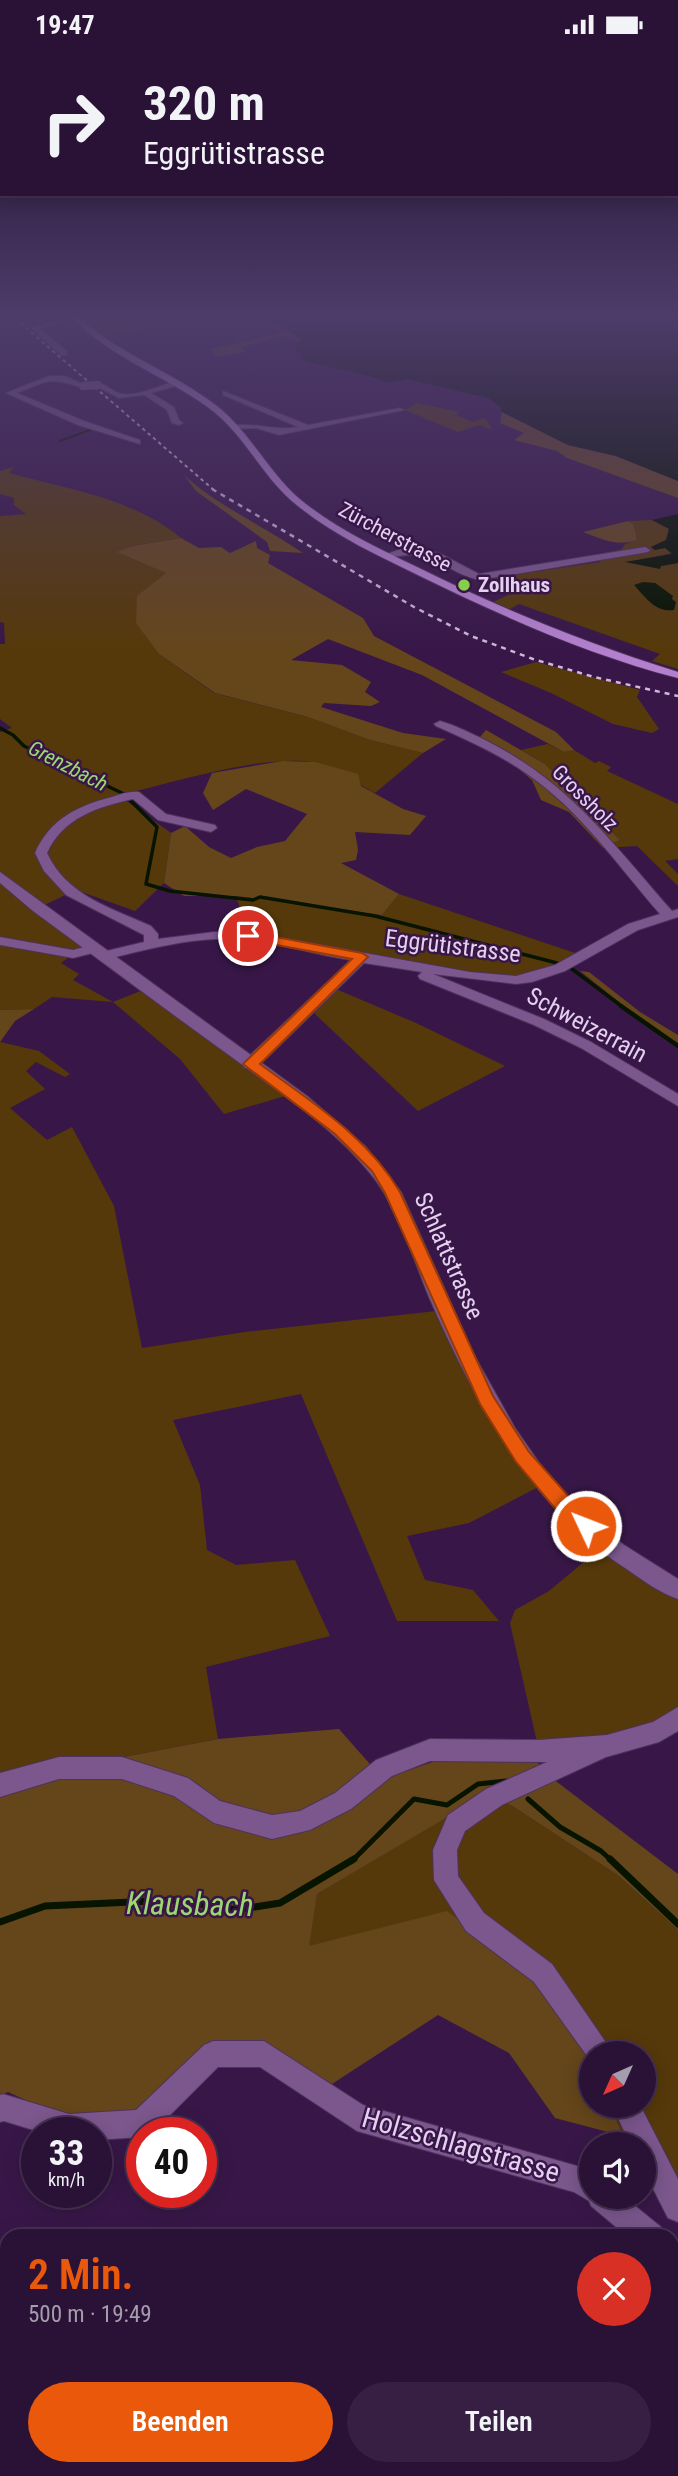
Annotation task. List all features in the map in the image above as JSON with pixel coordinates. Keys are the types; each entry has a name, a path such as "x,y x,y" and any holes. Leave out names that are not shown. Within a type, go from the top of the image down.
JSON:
{"main road":[{"name":"Zürcherstrasse","path":"236,427 272,477 321,520 386,556 524,622 594,648 678,674"}],"street":[{"path":"102,427 133,439"},
{"path":"260,427 279,433 311,427"},
{"path":"386,556 411,549 423,550 452,563 470,575 479,577 645,550"},
{"name":"Grossholz","path":"440,724 493,748 533,773 574,810 673,914"},
{"path":"151,944 151,934 146,929 94,907 53,877 41,853 52,829 67,818 111,800 135,795 162,817 211,828"},
{"name":"Schlattstrasse","path":"0,876 38,908 340,1131 377,1168 393,1192 486,1399 522,1457 564,1506 586,1526 639,1566 678,1590"},
{"name":"Eggrütistrasse","path":"250,1064 362,957 470,976 516,980 532,978 560,968 633,927 673,914"},
{"path":"0,941 73,954 98,953 214,936 248,936 362,957"},
{"name":"Schweizerrain","path":"393,963 539,1022 586,1045 678,1101"},
{"path":"590,2041 543,1973 475,1922 446,1880 445,1850 456,1823 494,1797 607,1747 659,1731 678,1718"},
{"path":"0,1785 59,1768 122,1768 180,1786 214,1811 272,1827 302,1822 343,1801 384,1768 430,1750 540,1751 607,1747"},
{"name":"Holzschlagstrasse","path":"0,2109 3,2107 69,2128 142,2123 213,2054 264,2054 357,2117 579,2179"},
{"path":"632,2118 678,2208"},
{"path":"617,2209 641,2229"}],"shaded area":[{"path":"447,427 473,427 458,432"},
{"path":"510,427 533,427 568,445 616,456 678,481 678,498 567,458 557,451 514,440 524,433"},
{"path":"533,427 678,427 678,481 616,456 568,445"},
{"path":"14,467 9,473 121,504 162,524 181,538 132,546 118,552 167,573 159,654 214,693 308,717 370,740 423,753 375,793 327,767 312,762 291,761 267,762 215,771 118,795 171,833 164,883 135,911 76,890 38,908 92,949 73,954 61,963 79,974 73,980 113,1002 52,997 34,1009 0,1010 0,732 12,728 0,719 0,644 5,644 4,623 0,622 0,516 26,514 14,505 14,498 0,494 0,471"},
{"path":"184,475 227,507 303,553 270,551 267,542 196,491"},
{"path":"678,514 678,563 661,566 660,569 625,562 672,554 665,548 655,550 651,547 666,540 669,529 652,520"},
{"path":"652,520 669,528 666,540 651,547 655,550 665,548 673,553 628,562 661,566 678,563 678,669 652,661 660,654 519,604 510,609 493,602 521,589 506,582 487,579 600,562 595,556 622,549 625,544 637,540 634,525 628,521","holes":["655,583 672,596 672,599 654,606 635,585"]},
{"path":"628,521 634,525 637,540 616,542 583,532"},
{"path":"181,538 199,548 221,547 230,553 256,541 257,548 270,555 268,563 363,618 374,636 556,732 574,750 564,752 422,675 328,639 291,660 342,665 371,682 365,692 380,702 371,706 324,703 321,707 403,733 446,739 423,753 370,740 308,717 215,693 159,654 136,623 137,596 166,573 117,552 132,546"},
{"path":"643,582 655,583 673,596 672,599 676,602 674,610 656,607 647,599 634,585"},
{"path":"536,662 640,690 637,697 659,729 652,733 613,724 501,672"},
{"path":"486,730 545,764 620,840 603,848 569,812 541,800 532,780 480,737"},
{"path":"548,744 564,752 574,750 595,763 599,761 611,767 607,771 678,804 678,859 665,861 678,874 678,886 637,846 603,848 620,840 545,764 521,750"},
{"path":"282,761 315,762 358,774 361,786 403,809 426,816 410,835 355,832 358,850 356,860 341,863 399,894 382,915 236,896 184,896 164,883 171,833 185,826 209,847 231,858 257,847 285,841 307,814 246,789 213,810 203,793 212,773"},
{"path":"399,894 578,954 568,963 516,980 248,936 236,896 382,915"},
{"path":"580,971 589,972 640,1012 678,1035 678,1043 648,1025"},
{"path":"331,987 416,1023 505,1066 418,1111 315,1014 316,1003"},
{"path":"148,988 292,1094 224,1114 180,1059 113,1002"},
{"path":"34,1009 15,1021 0,1042 0,1010"},
{"path":"0,1042 39,1051 70,1074 65,1077 36,1062 26,1071 45,1089 10,1108 47,1140 72,1127 114,1206 142,1348 245,1332 446,1310 544,1484 469,1523 407,1536 425,1580 473,1590 499,1621 397,1621 301,1394 173,1420 200,1485 207,1550 236,1565 295,1560 330,1636 206,1667 218,1739 124,1757 0,1792"},
{"path":"586,1526 678,1590 678,1718 659,1731 539,1751 510,1623 515,1610 549,1591 585,1561"},
{"path":"339,1729 383,1779 450,1756 538,1763 557,1782 678,1874 678,1930 619,1876 488,1793 317,1894 309,1946 447,1911 534,1975 579,2041 579,2118 615,2118 621,2132 608,2132 555,2118 509,2053 438,2015 332,2084 271,2047 211,2047 136,2116 62,2117 8,2092 0,2096 0,1792 124,1757 218,1739"},
{"path":"488,1792 619,1876 678,1930 678,2206 656,2166 656,2132 621,2132 615,2118 656,2118 656,2041 579,2041 579,2048 308,1947 317,1894"}],"waterway":[{"path":"60,441 90,430"},
{"name":"Grenzbach","path":"0,728 13,735 24,746 124,794"},
{"path":"129,799 157,827 146,884 170,891 253,900 260,897 375,916 557,963"},
{"name":"Grenzbach","path":"572,969 624,1008"},
{"name":"Grenzbach","path":"621,1006 678,1046"},
{"name":"Klausbach","path":"354,1859 414,1799 447,1805 478,1784 506,1781"},
{"name":"Klausbach","path":"528,1799 560,1827 601,1851 612,1861"},
{"name":"Klausbach","path":"0,1922 45,1906 175,1900 236,1910 280,1903 354,1859"},
{"name":"Klausbach","path":"610,1859 678,1924"}],"railway":[{"path":"141,427 214,490"},
{"path":"214,490 414,607 471,636 533,659 594,677 678,696"}],"place":[{"name":"Zollhaus","path":"464,585"}],"route":[{"path":"248,936 362,957 250,1064 340,1131 377,1168 393,1192 486,1399 522,1457 564,1506 586,1526"}]}
